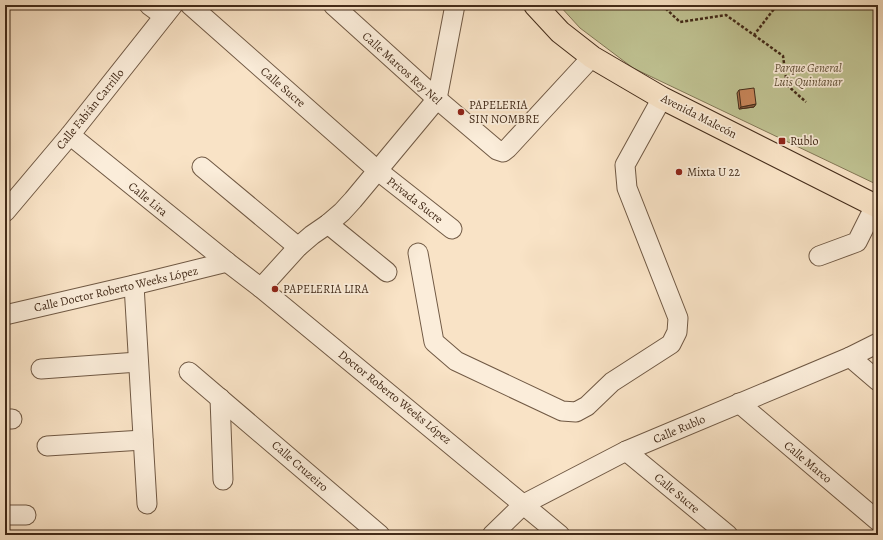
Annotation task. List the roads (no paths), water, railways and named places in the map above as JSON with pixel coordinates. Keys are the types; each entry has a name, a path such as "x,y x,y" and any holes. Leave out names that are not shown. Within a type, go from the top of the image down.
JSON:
{"main road":[{"name":"Avenida Malecón","path":"535,5 560,32 592,57 662,98 876,206"}],"street":[{"name":"Calle Sucre","path":"190,5 377,170"},
{"name":"Calle Marcos Rey Nel","path":"332,5 496,150 503,152 592,57"},
{"path":"443,5 451,25"},
{"path":"261,288 298,247 328,224 353,200 437,99 455,5"},
{"name":"Calle Fabián Carrillo","path":"5,212 70,135 162,9"},
{"path":"418,253 434,342 456,361 562,411 576,412 587,406 612,382 671,344 677,332 678,318 627,188 625,164 662,98"},
{"name":"Calle Lira","path":"70,135 227,262"},
{"path":"202,167 298,247"},
{"name":"Privada Sucre","path":"377,170 452,230"},
{"path":"819,256 857,242 876,206"},
{"path":"328,224 387,272"},
{"name":"Calle Doctor Roberto Weeks López","path":"5,314 227,262"},
{"name":"Doctor Roberto Weeks López","path":"227,262 261,288 560,535"},
{"path":"134,285 147,504"},
{"name":"Calle Rublo","path":"492,535 524,504 626,451 850,357 878,343"},
{"path":"850,357 878,381"},
{"path":"41,369 138,362"},
{"name":"Calle Cruzeiro","path":"189,372 380,535"},
{"path":"220,398 222,480"},
{"name":"Calle Marco","path":"739,404 878,521"},
{"path":"46,446 143,440"},
{"name":"Calle Sucre","path":"626,451 728,535"},
{"path":"5,515 26,515"}],"place":[{"name":"PAPELERIA SIN NOMBRE","path":"461,112"},
{"name":"Rublo","path":"782,141"},
{"name":"Mixta U 22","path":"679,172"},
{"name":"PAPELERIA LIRA","path":"275,289"}],"park label":[{"name":"Parque General Luis Quintanar","path":"808,75"}]}
